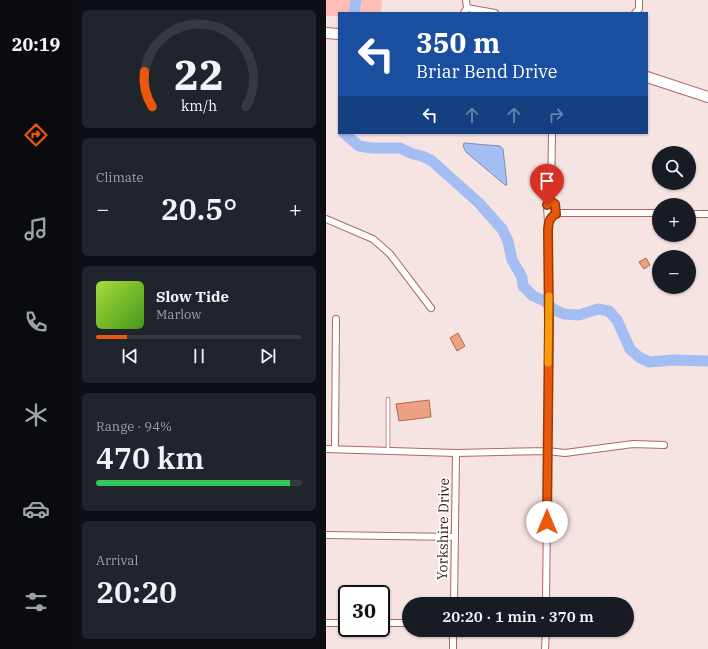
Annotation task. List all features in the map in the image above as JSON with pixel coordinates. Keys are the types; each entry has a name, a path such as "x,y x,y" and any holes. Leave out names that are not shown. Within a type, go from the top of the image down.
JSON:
{"main road":[{"path":"648,77 708,97"}],"street":[{"path":"466,0 466,11 480,12"},
{"path":"636,12 639,9 639,0"},
{"path":"546,597 549,322 547,206 550,201 552,134"},
{"path":"548,227 554,215 556,205 550,201"},
{"path":"554,215 652,214"},
{"path":"696,214 708,214"},
{"path":"326,219 373,239 390,254 431,308"},
{"path":"335,449 336,319"},
{"path":"326,449 456,453 547,451 565,453 633,444 664,445"},
{"name":"Yorkshire Drive","path":"454,597 456,453"},
{"path":"326,536 455,537"},
{"path":"326,623 338,623"},
{"path":"390,623 402,624"},
{"path":"453,637 453,649"},
{"path":"545,649 546,637"}],"lane":[{"path":"388,399 388,451"}],"shaded area":[{"path":"326,0 382,0 381,12 338,12 338,16 326,16"}],"water":[{"path":"464,143 500,146 503,149 507,185 505,185 466,152 463,146"}],"building":[{"path":"646,258 650,265 644,269 639,262"},
{"path":"458,333 465,346 457,351 450,338"},
{"path":"429,400 431,417 399,421 396,404"}],"waterway":[{"path":"354,12 356,0"},
{"path":"345,134 359,146 372,148 400,148 432,161 479,203 502,229 508,241 512,260 522,277 523,286 533,296 545,301 553,309 564,314 579,315 598,309 609,311 617,320 630,349 639,357 649,362 674,360 708,361"}],"slow traffic":[{"path":"548,363 549,296"}],"route":[{"path":"547,205 550,201 555,204 556,214 548,223 549,322 547,522"}]}
